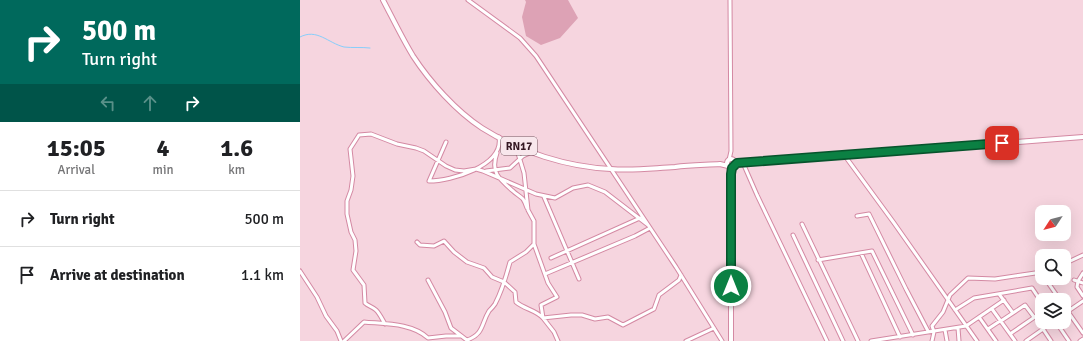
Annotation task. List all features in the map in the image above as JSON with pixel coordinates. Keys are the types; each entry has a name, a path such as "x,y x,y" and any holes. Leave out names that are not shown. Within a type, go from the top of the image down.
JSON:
{"main road":[{"name":"RN17","path":"383,0 413,56 435,85 464,114 482,128 499,137 532,152 571,164 593,168 636,170 731,163"},
{"path":"732,341 731,163 845,156 941,147 1083,137"}],"street":[{"path":"468,0 520,38 536,56 681,275 722,341"},
{"path":"730,0 731,163"},
{"path":"385,324 375,309 369,307 365,303 364,285 353,270 356,251 355,240 351,232 347,214 353,176 350,149 357,136 371,134 397,144 424,151 438,161 455,170 464,171 476,169 483,171 536,194 555,198 573,188 588,185 605,192 649,226"},
{"path":"499,137 499,147 494,161 494,171 512,191 523,199 534,221 534,244 548,283 557,297 541,304 543,318"},
{"path":"446,142 429,181 451,179 476,169 492,158 499,147 507,140"},
{"path":"512,143 517,150 524,173 528,210"},
{"path":"483,171 494,171 510,168 523,156 532,152"},
{"path":"845,156 977,341"},
{"path":"742,163 827,341"},
{"path":"544,196 579,279"},
{"path":"857,216 870,214 928,331"},
{"path":"550,258 640,218"},
{"path":"802,224 858,341"},
{"path":"545,274 635,236 649,226"},
{"path":"793,235 822,293 843,341"},
{"path":"417,242 420,245 434,246 444,241 454,252 468,262 484,268 492,277 504,282 515,292 516,302 521,306 539,314 554,332 558,341"},
{"path":"428,280 445,312 451,328 468,340 475,337 480,332 489,311 494,306 502,290 510,262 526,252 534,244"},
{"path":"818,260 872,251 913,335"},
{"path":"861,253 900,337"},
{"path":"1071,261 1083,255"},
{"path":"300,271 317,297 326,316 343,341 364,322 396,324 420,331 428,338 461,336"},
{"path":"932,341 934,332 932,326 943,312 953,292 968,278 995,279 1035,273"},
{"path":"1083,273 1078,281 1077,287 1083,296"},
{"path":"543,318 576,315 582,315 595,319 608,317 623,325 654,309 659,295 679,280 681,275"},
{"path":"1074,280 1083,283"},
{"path":"955,310 974,298 1032,288 1035,293"},
{"path":"999,294 1013,313"},
{"path":"871,341 893,339 928,331 934,332 966,326 1004,300"},
{"path":"1071,310 1083,301"},
{"path":"988,329 1025,304 1034,317 1010,334"},
{"path":"992,309 1015,341"},
{"path":"1071,316 1083,333"},
{"path":"979,317 996,341"},
{"path":"686,341 714,328"},
{"path":"958,328 959,341"},
{"path":"1026,341 1043,329 1051,341"},
{"path":"1060,329 1069,341"},
{"path":"945,330 947,341"},
{"path":"904,336 904,341"}],"shaded area":[{"path":"525,0 568,0 578,18 560,38 541,45 526,36 522,17 526,2"}],"waterway":[{"path":"300,37 312,34 344,47 370,48"}],"route":[{"path":"731,286 731,174 732,168 737,163 1002,143"}]}
